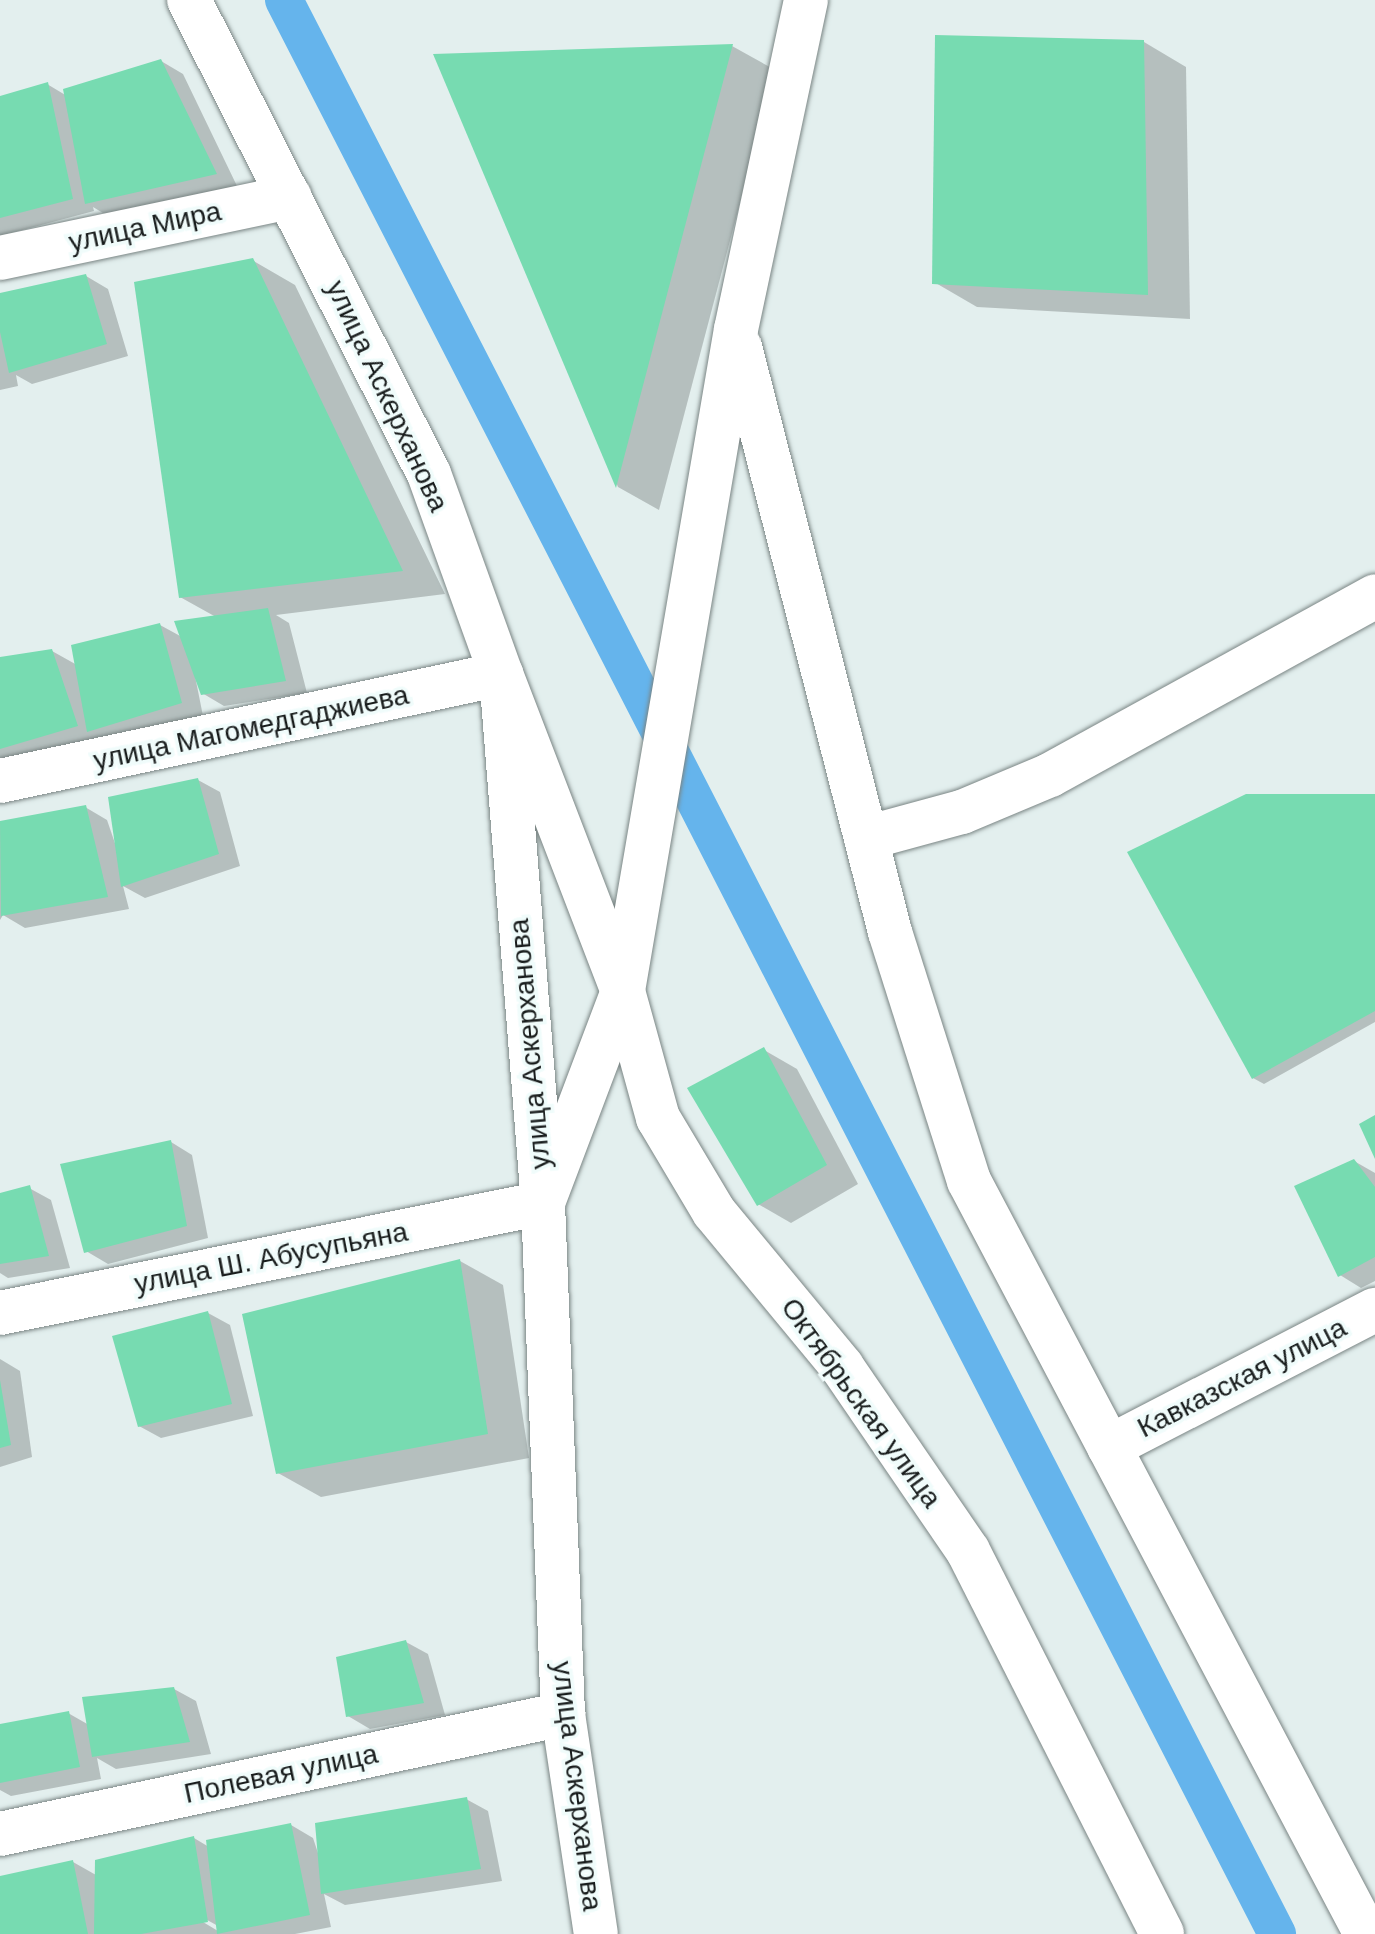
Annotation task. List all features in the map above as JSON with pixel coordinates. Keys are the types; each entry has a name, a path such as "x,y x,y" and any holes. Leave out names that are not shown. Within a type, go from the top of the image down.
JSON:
{"street":[{"name":"улица Аскерханова","path":"189,0 429,474 501,674 543,1203 563,1714 596,1934"},
{"path":"806,0 736,329 866,838 969,1181 1109,1447 1364,1909"},
{"name":"улица Мира","path":"0,258 290,197"},
{"name":"Октябрьская улица","path":"736,329 684,644 641,863 623,991 658,1118 714,1212 842,1367 968,1551 1162,1934"},
{"path":"866,838 962,812 1050,775 1375,596"},
{"path":"501,674 623,991 543,1203"},
{"name":"улица Магомедгаджиева","path":"0,781 501,674"},
{"name":"улица Ш. Абусупьяна","path":"0,1313 543,1203"},
{"name":"Кавказская улица","path":"1109,1447 1375,1310"},
{"name":"Полевая улица","path":"0,1834 563,1714"}],"building":[{"path":"935,35 1144,40 1148,295 932,284"},
{"path":"733,44 616,488 433,54"},
{"path":"161,59 217,174 85,204 63,89"},
{"path":"48,82 73,199 0,218 0,96"},
{"path":"253,258 403,571 179,598 134,282"},
{"path":"86,274 107,344 9,373 0,332 0,293"},
{"path":"268,608 286,681 201,695 174,621"},
{"path":"160,623 182,703 87,732 71,645"},
{"path":"52,649 78,726 0,749 0,657"},
{"path":"198,778 219,854 121,887 108,797"},
{"path":"1246,794 1375,794 1375,1011 1252,1079 1127,852"},
{"path":"86,805 108,897 1,916 0,821"},
{"path":"764,1047 827,1165 757,1206 687,1088"},
{"path":"1375,1115 1375,1159 1359,1124"},
{"path":"171,1140 187,1226 84,1253 60,1164"},
{"path":"1354,1159 1375,1187 1375,1257 1338,1277 1294,1186"},
{"path":"30,1185 49,1256 0,1264 0,1193"},
{"path":"460,1259 488,1434 276,1474 242,1314"},
{"path":"208,1311 232,1404 138,1427 112,1336"},
{"path":"0,1380 11,1445 0,1448"},
{"path":"406,1640 424,1703 346,1717 336,1657"},
{"path":"174,1687 190,1742 92,1757 82,1697"},
{"path":"69,1711 80,1767 0,1783 0,1724"},
{"path":"467,1797 481,1869 321,1894 315,1823"},
{"path":"291,1823 310,1915 217,1934 206,1840"},
{"path":"194,1836 208,1922 141,1934 94,1934 95,1860"},
{"path":"73,1860 88,1934 0,1934 0,1876"}],"waterway":[{"path":"284,0 1277,1934"}]}
